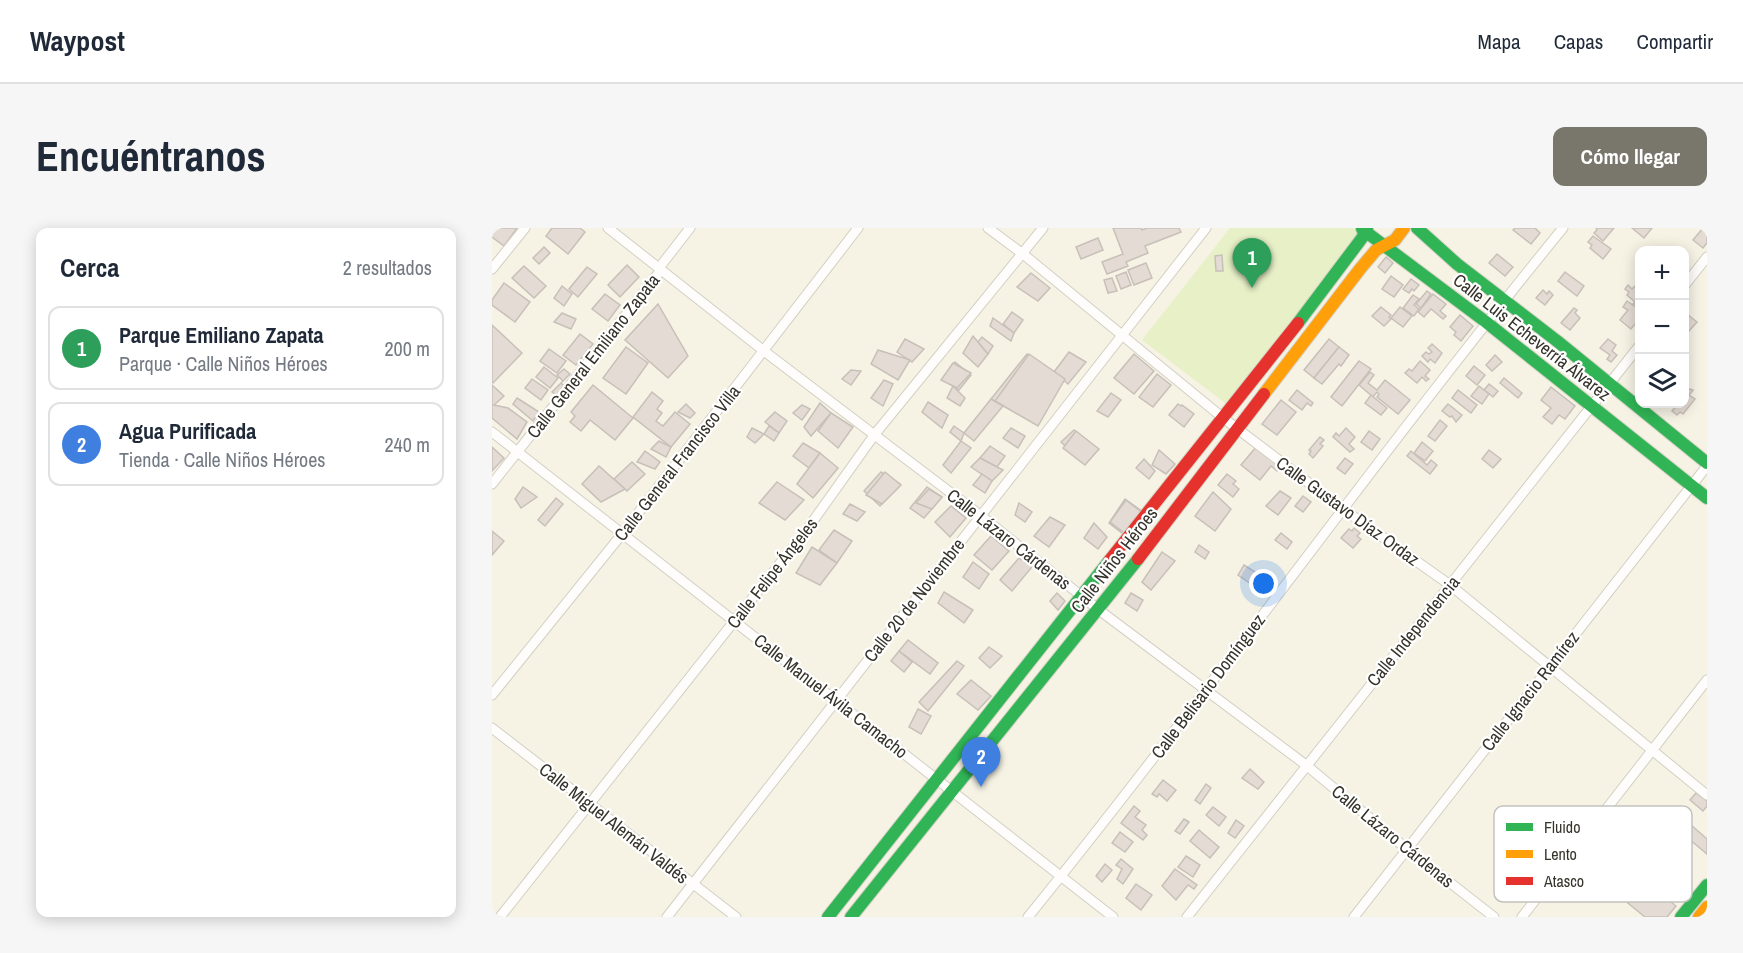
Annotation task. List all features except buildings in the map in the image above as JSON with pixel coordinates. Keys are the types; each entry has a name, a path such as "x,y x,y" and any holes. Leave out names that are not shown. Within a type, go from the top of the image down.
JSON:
{"street":[{"path":"492,269 525,228"},
{"name":"Calle Lázaro Cárdenas","path":"608,228 764,351 980,515 1099,610 1306,765 1407,849 1494,917"},
{"name":"Calle General Emiliano Zapata","path":"492,484 661,270 658,268 690,228"},
{"name":"Calle General Francisco Villa","path":"492,695 622,534 858,228"},
{"name":"Calle Gustavo Díaz Ordaz","path":"988,228 1237,429 1343,509 1450,585 1707,795"},
{"name":"Calle Felipe Ángeles","path":"500,917 808,528 875,434 1043,228"},
{"name":"Calle 20 de Noviembre","path":"667,917 1206,228"},
{"name":"Calle Niños Héroes","path":"851,917 1099,610 1360,268 1382,246 1395,240 1404,228"},
{"name":"Calle Luis Echeverría Álvarez","path":"1417,228 1457,264 1557,341 1707,464"},
{"name":"Calle Belisario Domínguez","path":"1028,917 1205,691 1486,322 1563,228"},
{"name":"Calle Niños Héroes","path":"828,917 1222,417 1273,356 1365,230"},
{"name":"Calle Luis Echeverría Álvarez","path":"1365,230 1382,246 1486,322 1707,498"},
{"path":"1689,280 1707,257"},
{"name":"Calle Independencia","path":"1187,917 1635,351"},
{"name":"Calle Manuel Ávila Camacho","path":"492,432 1113,917"},
{"name":"Calle Ignacio Ramírez","path":"1354,917 1707,464"},
{"path":"1609,806 1707,680"},
{"name":"Calle Miguel Alemán Valdés","path":"492,728 736,917"},
{"path":"1681,917 1707,885"},
{"path":"1522,917 1534,902"},
{"path":"1699,917 1707,907"}],"green space":[{"path":"1230,228 1353,228 1362,236 1229,406 1142,340"}],"traffic: fast":[{"path":"1298,323 1362,238 1367,228"},
{"path":"1417,228 1457,264 1557,341 1707,463"},
{"path":"1362,229 1486,322 1707,498"},
{"path":"851,917 1138,559"},
{"path":"828,917 1109,561"},
{"path":"1681,917 1707,885"}],"traffic: slow":[{"path":"1264,394 1376,250 1395,240 1404,228"},
{"path":"1699,917 1707,907"}],"traffic: jam":[{"path":"1109,561 1298,323"},
{"path":"1138,559 1264,394"}],"place":[{"name":"Parque Emiliano Zapata","path":"1252,288"},
{"name":"Agua Purificada","path":"981,787"}]}
